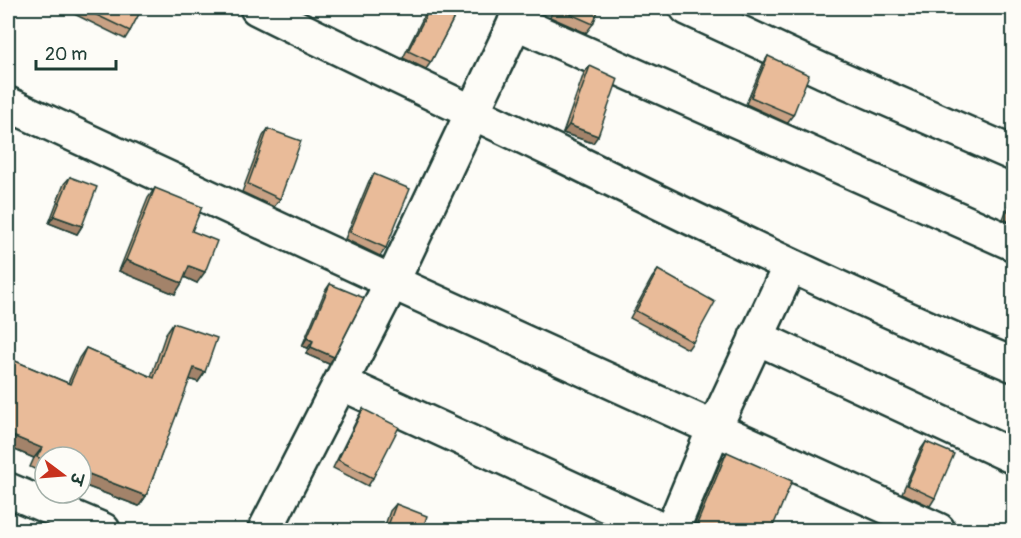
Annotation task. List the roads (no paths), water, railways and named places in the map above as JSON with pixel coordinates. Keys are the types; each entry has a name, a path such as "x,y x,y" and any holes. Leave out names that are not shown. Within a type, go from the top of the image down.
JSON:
{"street":[{"path":"257,8 790,266 1014,365"},
{"path":"687,8 1014,154"},
{"path":"265,531 392,282 519,14 1014,244"},
{"path":"8,104 938,531"},
{"path":"672,531 714,429 790,266"},
{"path":"756,337 1014,457"},
{"path":"341,383 662,531"},
{"path":"8,490 103,531"}]}
